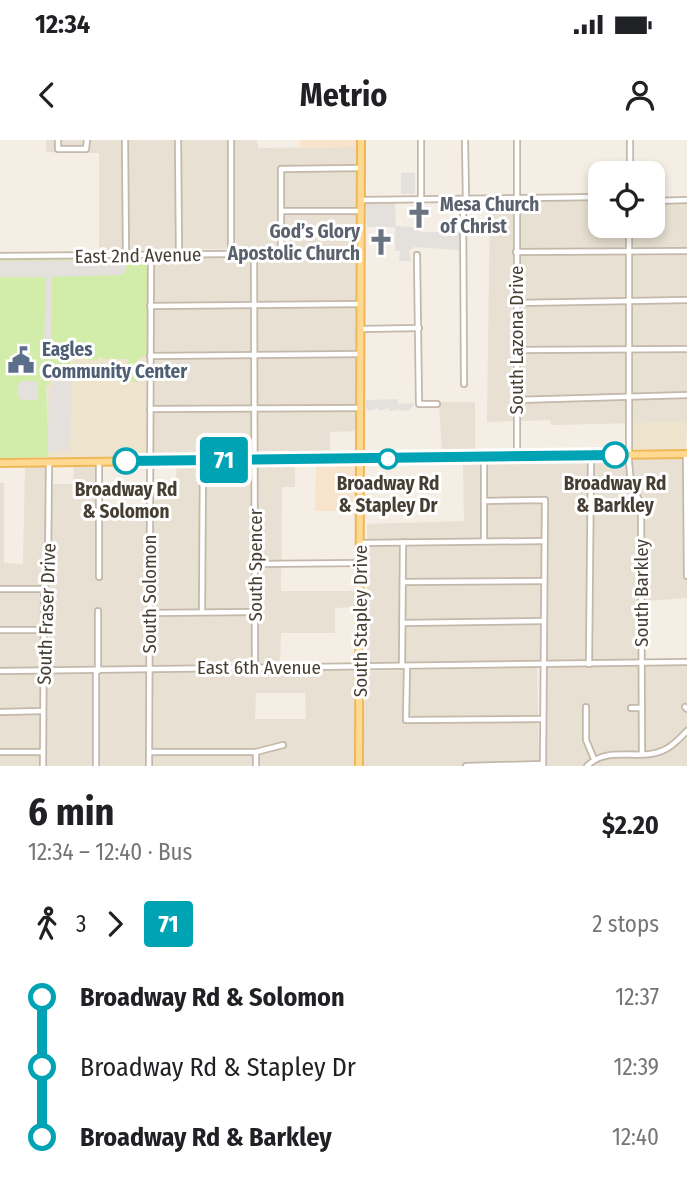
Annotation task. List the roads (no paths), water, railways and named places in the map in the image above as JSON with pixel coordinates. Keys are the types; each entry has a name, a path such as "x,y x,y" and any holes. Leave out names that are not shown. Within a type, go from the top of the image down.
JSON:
{"main road":[{"name":"South Stapley Drive","path":"359,766 361,140"},
{"path":"0,463 686,454"}],"street":[{"path":"58,140 58,149 86,149 86,140"},
{"path":"125,140 125,255"},
{"path":"178,140 179,254"},
{"path":"231,140 232,254"},
{"path":"421,140 421,199"},
{"path":"464,384 465,140"},
{"name":"South Lazona Drive","path":"517,140 517,457"},
{"path":"630,140 630,161"},
{"path":"281,253 281,169 361,168"},
{"path":"361,200 588,197"},
{"path":"665,201 687,200"},
{"path":"281,211 361,211"},
{"name":"South Barkley","path":"629,238 629,455 631,485 641,503 642,754"},
{"path":"516,252 687,251"},
{"name":"South Spencer","path":"254,253 254,668"},
{"name":"East 2nd Avenue","path":"0,256 361,253"},
{"name":"South Solomon","path":"149,766 151,255"},
{"path":"417,255 419,404 437,404"},
{"path":"517,303 687,300"},
{"path":"150,306 361,304"},
{"path":"361,329 419,328"},
{"path":"517,350 687,349"},
{"path":"150,356 361,354"},
{"path":"517,400 687,395"},
{"path":"150,409 361,408"},
{"path":"686,454 687,576"},
{"path":"589,664 591,456"},
{"path":"484,457 484,541"},
{"path":"99,461 99,578"},
{"path":"202,612 203,461"},
{"name":"South Fraser Drive","path":"43,766 44,589 48,567 49,462"},
{"path":"466,766 543,765 545,500 484,501"},
{"path":"360,542 544,541"},
{"path":"403,542 402,623 407,720 543,719"},
{"path":"255,564 360,563"},
{"path":"403,582 544,580"},
{"path":"0,589 44,589"},
{"path":"96,766 99,611"},
{"path":"149,613 254,612"},
{"path":"402,623 543,621"},
{"path":"0,630 44,630"},
{"name":"East 6th Avenue","path":"0,671 687,662"},
{"path":"586,707 586,740 594,759"},
{"path":"631,708 642,708"},
{"path":"0,712 43,712"},
{"path":"587,766 604,754 642,754 667,749 687,731"},
{"path":"149,752 256,752 283,745"},
{"path":"0,752 43,752"},
{"path":"256,752 256,766"}],"place":[{"name":"Mesa Church of Christ","path":"419,215"},
{"name":"God’s Glory Apostolic Church","path":"381,242"},
{"name":"Eagles Community Center","path":"21,360"},
{"name":"Broadway Rd & Barkley","path":"615,455"},
{"name":"Broadway Rd & Stapley Dr","path":"388,459"},
{"name":"Broadway Rd & Solomon","path":"126,461"}]}
